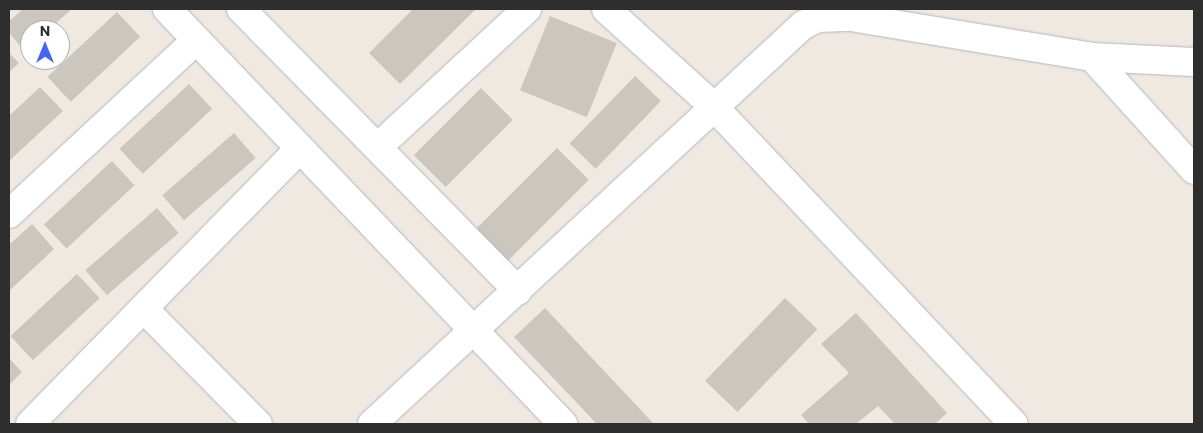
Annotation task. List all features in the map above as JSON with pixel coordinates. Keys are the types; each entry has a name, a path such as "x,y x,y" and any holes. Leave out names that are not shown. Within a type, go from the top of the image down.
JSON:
{"street":[{"path":"168,9 298,150 475,329 563,424"},
{"path":"241,9 379,146 518,291"},
{"path":"379,146 526,9"},
{"path":"606,9 714,107 1014,424"},
{"path":"372,424 518,291 803,25 818,18 851,17 1092,57 1194,62"},
{"path":"9,214 196,40"},
{"path":"1092,57 1194,170"},
{"path":"30,424 298,150"},
{"path":"144,309 258,424"}],"building":[{"path":"23,9 72,9 59,20 20,20 20,45 9,33 9,21"},
{"path":"413,9 476,9 400,84 369,53"},
{"path":"117,12 140,37 71,102 48,77 55,70 70,70 70,56"},
{"path":"550,16 617,43 587,117 520,90"},
{"path":"9,53 19,63 9,72"},
{"path":"635,76 661,101 596,169 570,144"},
{"path":"189,84 212,109 143,174 120,149"},
{"path":"40,87 63,111 9,161 9,116"},
{"path":"481,88 513,120 446,187 414,155"},
{"path":"234,133 256,158 184,220 162,195"},
{"path":"557,148 589,180 508,261 476,229"},
{"path":"112,161 135,185 66,249 44,224"},
{"path":"157,208 179,233 107,295 85,270"},
{"path":"32,224 54,249 9,291 9,245"},
{"path":"77,274 100,298 33,360 10,336"},
{"path":"785,298 817,329 737,412 705,381"},
{"path":"545,308 654,424 597,424 514,337"},
{"path":"856,313 947,413 935,424 895,424 878,406 856,424 809,424 801,415 849,373 821,344"},
{"path":"9,358 22,372 9,385"}]}
